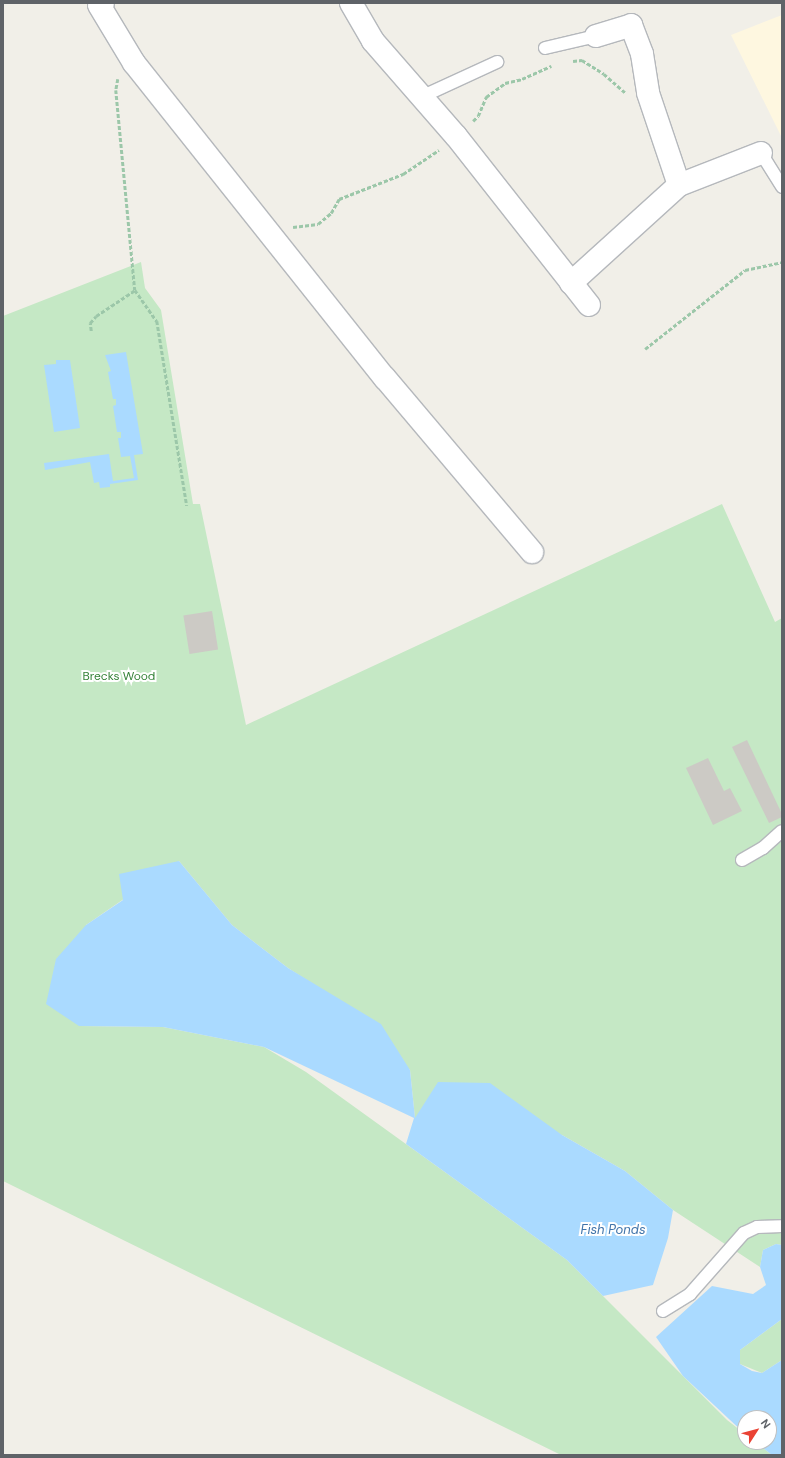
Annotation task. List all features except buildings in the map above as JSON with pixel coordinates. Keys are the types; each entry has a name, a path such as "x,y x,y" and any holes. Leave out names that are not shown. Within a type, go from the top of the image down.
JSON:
{"street":[{"path":"351,3 373,41 421,97 589,305"},
{"path":"100,4 134,63 385,378 532,552"},
{"path":"596,36 631,25 642,54 648,93 680,184"},
{"path":"571,283 680,184 761,153"}],"lane":[{"path":"545,48 596,36"},
{"path":"421,97 497,62"},
{"path":"761,153 782,187"},
{"path":"742,860 764,848 782,831"},
{"path":"663,1311 690,1294 744,1233 757,1227 782,1226"}],"path":[{"path":"116,90 135,290 157,321 187,506"},
{"path":"645,349 745,270 782,262"},
{"path":"90,330 90,323 96,316 135,290"}],"shaded area":[{"path":"782,15 782,138 731,35"}],"green space":[{"name":"Brecks Wood","path":"141,262 145,288 161,310 193,504 200,504 246,725 722,504 775,622 782,618 782,1245 776,1244 763,1250 760,1267 673,1210 625,1171 562,1135 415,1118 410,1070 330,995 288,968 232,925 179,861 86,925 79,1026 163,1027 264,1047 306,1072 567,1260 727,1420 737,1428 737,1450 765,1450 772,1455 561,1455 3,1181 3,316"},
{"path":"782,1319 782,1360 762,1373 740,1364 740,1350"}],"water":[{"path":"126,352 143,454 134,455 138,480 110,484 110,487 100,488 99,482 94,483 90,462 45,470 44,463 109,454 113,481 134,478 130,456 121,457 118,438 121,438 121,432 117,432 113,406 116,405 116,399 113,399 108,372 111,371 105,355"},
{"path":"56,360 70,360 80,428 54,432 44,365 56,364"},
{"name":"Fish Ponds","path":"179,861 232,925 288,968 381,1024 410,1070 415,1118 438,1082 490,1083 562,1135 625,1171 673,1210 668,1238 653,1285 603,1296 567,1260 406,1144 414,1118 264,1047 163,1027 79,1026 46,1004 56,959 86,925 123,900 119,874"},
{"path":"776,1244 782,1245 782,1319 740,1350 740,1364 752,1371 762,1373 782,1360 782,1455 772,1455 765,1450 777,1450 777,1410 737,1410 737,1427 683,1376 656,1337 712,1286 753,1294 766,1285 760,1267 763,1250"}]}
